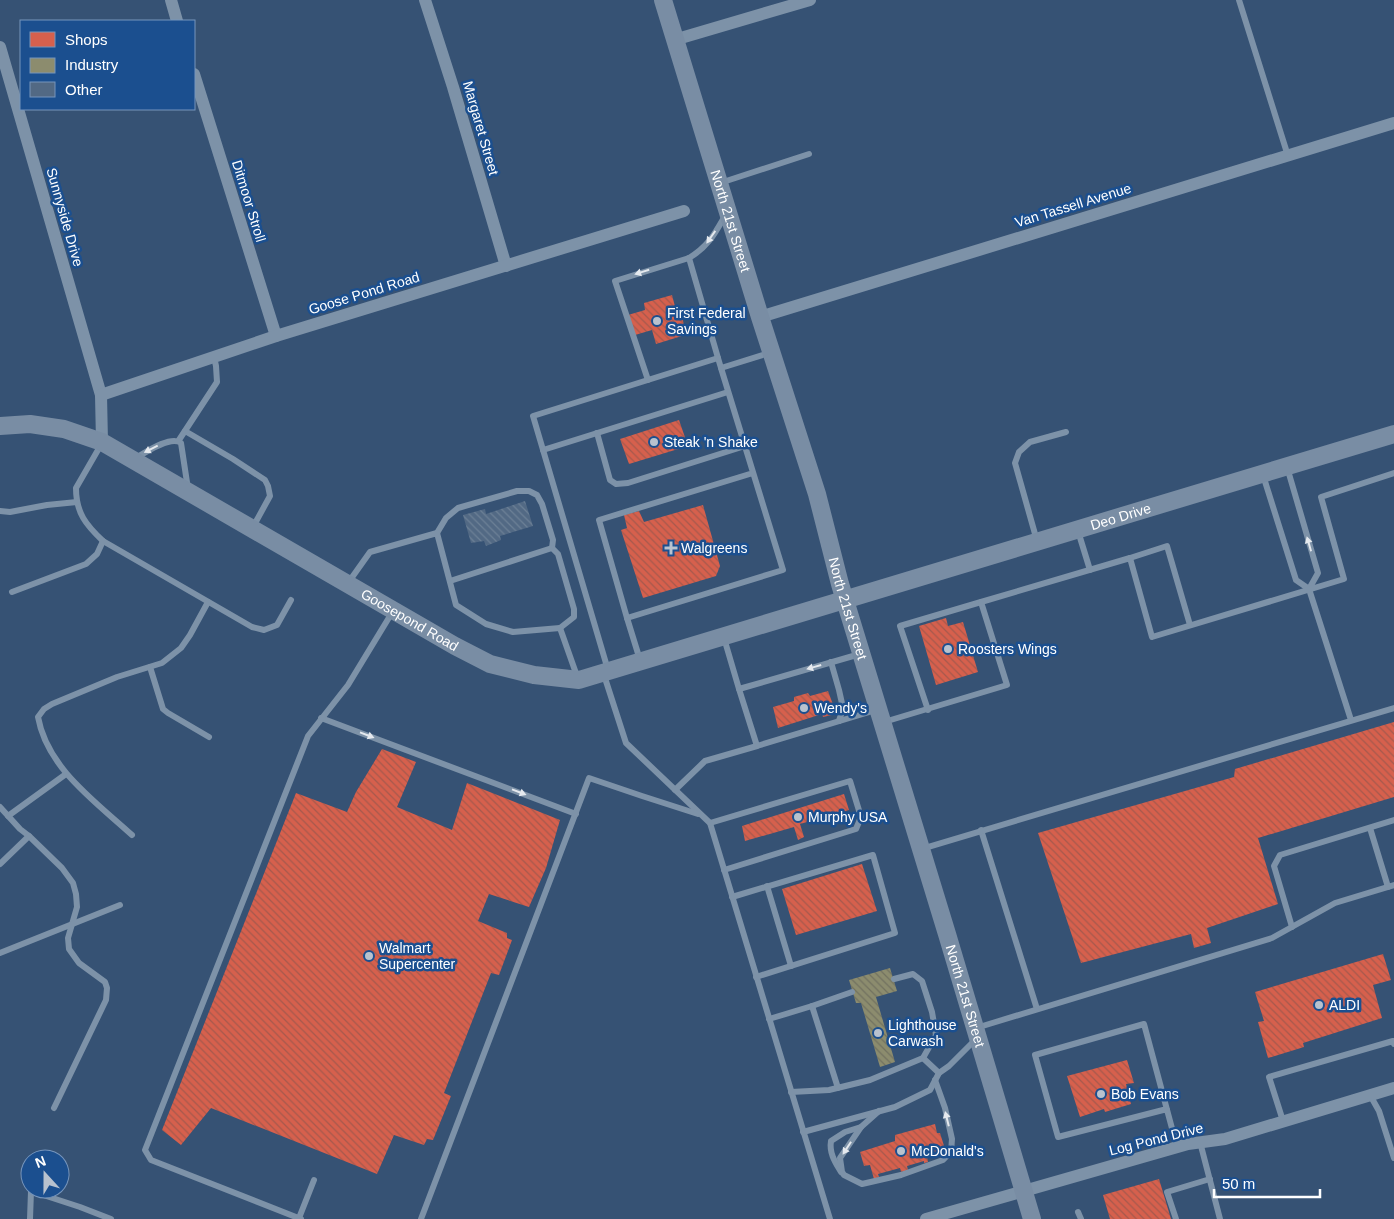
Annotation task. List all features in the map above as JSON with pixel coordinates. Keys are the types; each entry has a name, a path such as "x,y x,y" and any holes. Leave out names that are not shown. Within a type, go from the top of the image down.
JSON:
{"street":[{"path":"170,0 177,20"},
{"name":"Margaret Street","path":"425,0 506,266"},
{"name":"North 21st Street","path":"663,0 760,317 817,494 840,584 1032,1219"},
{"path":"674,40 810,0"},
{"name":"Sunnyside Drive","path":"0,47 101,395"},
{"name":"Ditmoor Stroll","path":"195,77 276,336"},
{"name":"Van Tassell Avenue","path":"760,317 1394,124"},
{"name":"Goose Pond Road","path":"101,395 276,336 684,211"},
{"path":"101,395 102,442"},
{"name":"Goosepond Road","path":"0,426 30,424 64,429 102,442 490,664 534,675 578,680 846,600"},
{"name":"Deo Drive","path":"846,600 1394,434"},
{"name":"Log Pond Drive","path":"926,1219 1178,1147 1225,1139 1394,1088"}],"lane":[{"path":"1239,0 1288,156"},
{"path":"719,183 809,154"},
{"path":"648,380 615,281 689,258 700,252 711,239 727,210"},
{"path":"627,618 783,570 689,258"},
{"path":"721,368 772,352"},
{"path":"179,440 217,382 214,357"},
{"path":"718,358 533,416 626,743 710,824 830,1219"},
{"path":"543,450 728,392"},
{"path":"185,431 265,480 270,496 252,529"},
{"path":"1037,542 1015,463 1019,452 1030,442 1066,432"},
{"path":"597,433 610,480 616,484 628,483 745,446"},
{"path":"132,460 168,441 179,440"},
{"path":"179,440 182,443 188,492"},
{"path":"102,442 76,488 77,502 84,521 103,541 252,627 264,630 277,625 291,600"},
{"path":"1287,466 1318,572 1309,589"},
{"path":"640,662 599,520 753,473"},
{"path":"1130,558 1152,636 1344,580 1321,497 1394,473"},
{"path":"1262,474 1296,580 1309,589 1351,720"},
{"path":"348,584 370,552 437,533 446,518 458,508 517,491 529,491 537,495 542,504 553,540 552,548"},
{"path":"0,511 10,512 77,502"},
{"path":"1078,529 1090,570"},
{"path":"437,533 456,605 486,624 513,632 560,628 574,617 574,609 558,554 552,548"},
{"path":"12,592 86,564 97,554 103,541"},
{"path":"928,710 900,626 1167,546 1190,625"},
{"path":"450,581 552,548"},
{"path":"132,835 66,774 48,747 40,729 38,717 44,708 52,704 117,678 162,663 181,648 208,602"},
{"path":"675,790 706,761 839,721 928,710 1007,685 981,602"},
{"path":"314,1180 300,1219 151,1160 145,1150 308,736 348,685 394,610"},
{"path":"560,628 578,680"},
{"path":"724,636 757,746"},
{"path":"739,689 861,654"},
{"path":"830,662 843,708 839,721"},
{"path":"150,667 163,709 210,737"},
{"path":"920,849 1394,708"},
{"path":"321,718 576,814"},
{"path":"8,816 66,774"},
{"path":"421,1219 589,778 700,814"},
{"path":"710,824 850,781 862,817 856,828 724,870"},
{"path":"0,806 20,829 62,868 72,883 78,907 68,938 69,949 79,963 105,982 107,988 106,1000 54,1108"},
{"path":"1292,927 1274,866 1280,855 1394,820"},
{"path":"803,1132 895,1107 930,1090 939,1073 949,1066 976,1033 1037,1009 1272,938 1335,903 1391,886 1370,828"},
{"path":"981,830 1037,1009"},
{"path":"0,864 29,836"},
{"path":"732,897 873,855 896,933 756,977"},
{"path":"767,886 791,966"},
{"path":"0,953 120,905"},
{"path":"791,1092 829,1090 870,1080 923,1058 936,1035 932,1012 922,982 913,974 894,979"},
{"path":"769,1020 852,992"},
{"path":"812,1006 838,1088"},
{"path":"1167,1109 1058,1137 1035,1055 1144,1024 1178,1147"},
{"path":"1283,1121 1269,1077 1393,1041 1394,1044"},
{"path":"923,1058 939,1073"},
{"path":"861,1127 845,1132 831,1141 830,1148 834,1161 844,1175 862,1184 901,1175 944,1160 951,1152 952,1139 945,1108 935,1080"},
{"path":"1370,1095 1379,1112 1394,1158"},
{"path":"842,1172 840,1158 861,1127 879,1111"},
{"path":"1200,1142 1220,1219"},
{"path":"1176,1219 1168,1192 1210,1179"},
{"path":"30,1219 31,1191 80,1206 111,1219"}],"building: Shops":[{"name":"First Federal Savings","path":"672,295 678,318 682,317 685,335 656,344 652,330 635,335 628,315 645,310 644,303"},
{"name":"Steak 'n Shake","path":"679,420 688,446 629,464 620,439"},
{"name":"Walgreens","path":"703,505 720,566 716,576 643,598 621,530 627,528 624,515 639,511 644,522"},
{"name":"Roosters Wings","path":"946,618 948,626 963,622 978,672 936,685 919,626"},
{"name":"Wendy's","path":"828,691 835,710 830,712 832,715 823,717 822,714 778,728 773,707 794,701 794,697 808,693 810,696"},
{"path":"1394,722 1394,797 1258,838 1278,904 1207,928 1211,943 1194,948 1191,934 1081,963 1038,833 1234,777 1235,769"},
{"name":"Walmart Supercenter","path":"382,749 416,762 397,807 452,830 467,783 560,820 546,868 529,907 489,894 478,921 507,933 507,938 512,940 499,975 491,973 444,1093 451,1096 433,1140 427,1139 424,1145 394,1135 377,1174 211,1108 181,1145 162,1130 296,793 347,812 356,792"},
{"name":"Murphy USA","path":"844,794 849,810 800,824 804,837 798,840 794,827 745,841 742,826"},
{"path":"862,864 877,911 796,935 782,889"},
{"name":"ALDI","path":"1383,954 1391,980 1373,985 1382,1018 1303,1043 1304,1047 1268,1058 1258,1022 1264,1021 1255,992"},
{"name":"Bob Evans","path":"1127,1060 1134,1083 1126,1084 1131,1104 1105,1112 1104,1109 1080,1117 1067,1076"},
{"name":"McDonald's","path":"935,1124 945,1149 927,1156 928,1162 924,1163 924,1161 907,1166 908,1170 901,1172 900,1168 878,1174 879,1177 874,1179 870,1165 864,1166 860,1152 895,1141 895,1135"},
{"path":"1159,1179 1171,1219 1110,1219 1103,1195"}],"building: Industry":[{"name":"Lighthouse Carwash","path":"890,968 897,991 876,997 895,1062 880,1067 861,1003 856,1003 849,980"}],"building: Other":[{"path":"525,501 533,526 500,536 501,540 486,546 484,541 471,543 463,515 485,509 486,514"}],"place":[{"name":"First Federal Savings","path":"657,321"},
{"name":"Steak 'n Shake","path":"654,442"},
{"name":"Walgreens","path":"671,548"},
{"name":"Roosters Wings","path":"948,649"},
{"name":"Wendy's","path":"804,708"},
{"name":"Murphy USA","path":"798,817"},
{"name":"Walmart Supercenter","path":"369,956"},
{"name":"ALDI","path":"1319,1005"},
{"name":"Lighthouse Carwash","path":"878,1033"},
{"name":"Bob Evans","path":"1101,1094"},
{"name":"McDonald's","path":"901,1151"}]}
